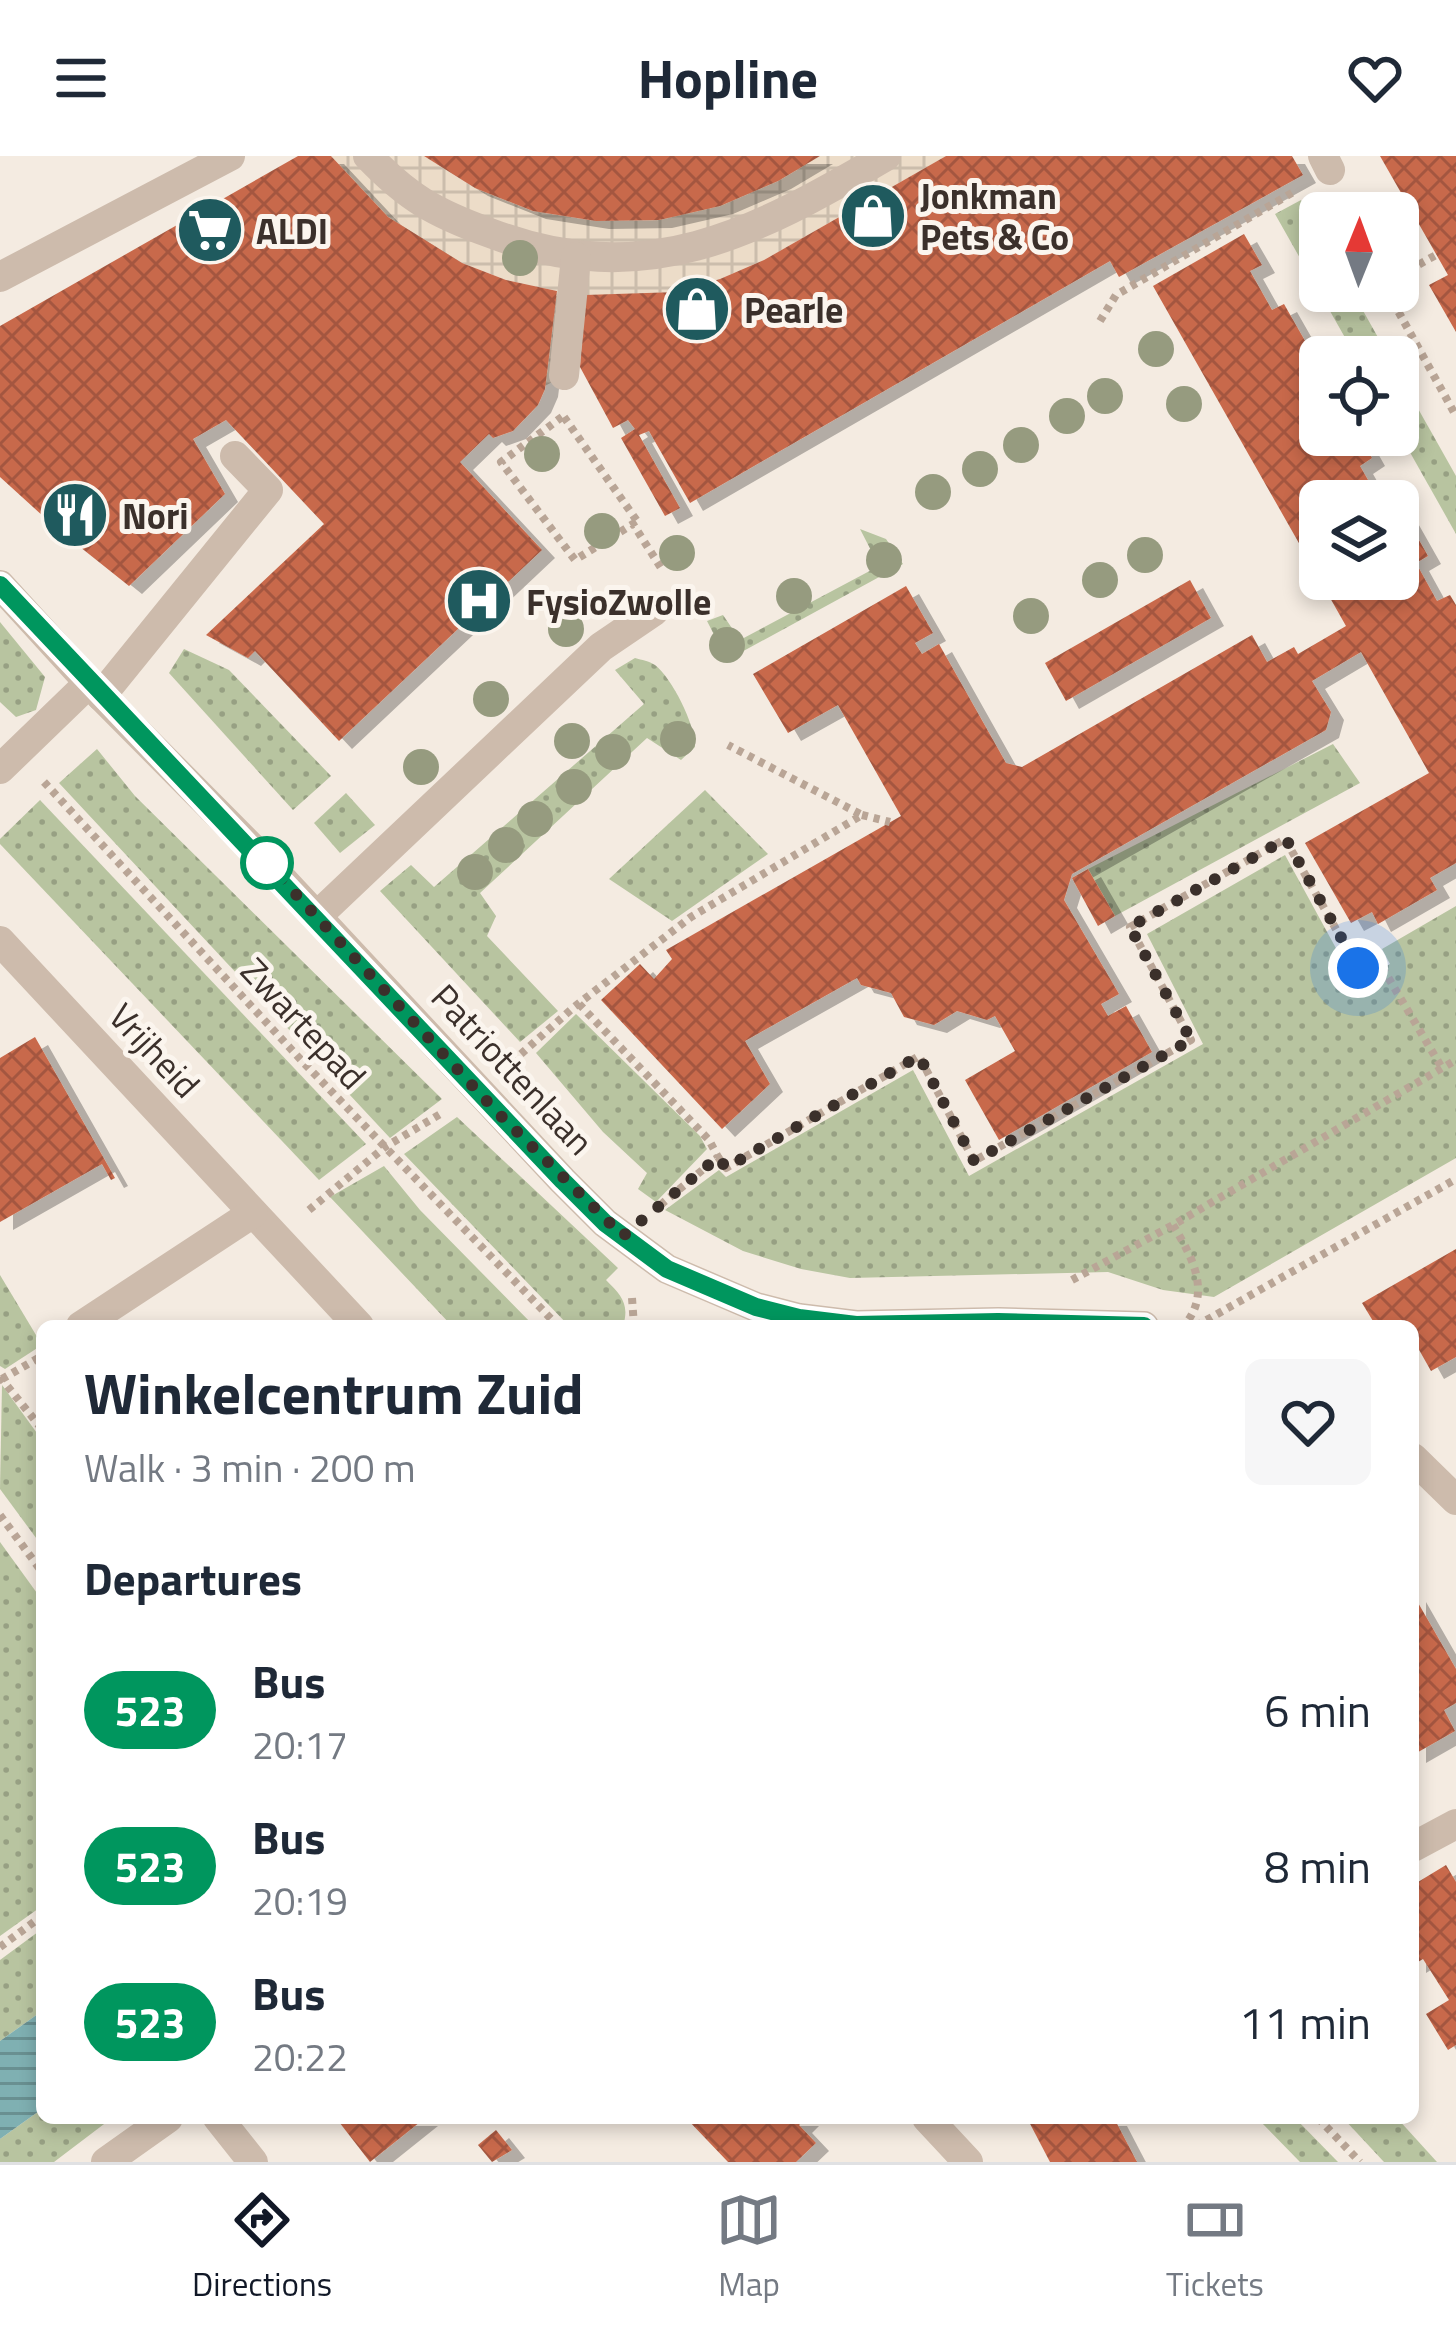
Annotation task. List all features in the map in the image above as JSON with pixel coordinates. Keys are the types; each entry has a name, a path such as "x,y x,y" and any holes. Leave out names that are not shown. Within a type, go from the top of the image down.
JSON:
{"street":[{"path":"0,277 230,156"},
{"path":"368,156 403,193 451,219 517,244 576,257 638,259 700,247 766,222 886,156"},
{"path":"564,375 576,257"},
{"path":"8,760 95,689 268,490 235,456"},
{"name":"Patriottenlaan","path":"0,585 605,1223 667,1269 756,1307 815,1320"},
{"path":"316,916 601,646 654,611"},
{"name":"Vrijheid","path":"0,941 352,1320"},
{"path":"90,1320 254,1213"},
{"path":"1419,1464 1456,1500"},
{"path":"1419,1844 1456,1824"},
{"path":"106,2162 160,2124"},
{"path":"223,2124 253,2162"},
{"path":"933,2124 968,2162"}],"path":[{"path":"1100,321 1116,295 1327,163"},
{"path":"1419,264 1436,255"},
{"path":"1399,312 1456,416"},
{"path":"563,416 501,462 575,560 637,520 563,416 564,375"},
{"path":"633,524 671,584"},
{"path":"728,746 862,815 890,822"},
{"name":"Zwartepad","path":"8,760 552,1320"},
{"path":"276,1238 385,1147 478,1092 691,916 862,815"},
{"path":"579,1004 709,1140 726,1168 919,1056 974,1161 1191,1040 1130,927 1286,839 1358,968 1376,957 1442,1069"},
{"path":"1068,1282 1456,1060"},
{"path":"623,1236 718,1157"},
{"path":"1207,1320 1456,1180"},
{"path":"1173,1225 1197,1265 1196,1310 1189,1320"},
{"path":"36,1359 1,1378 36,1422"},
{"path":"0,1515 36,1564"},
{"path":"0,1947 36,1920"},
{"path":"1324,2124 1360,2162"}],"green space":[{"path":"1299,201 1299,256 1275,214"},
{"path":"1331,312 1364,312 1377,336 1344,336"},
{"path":"1419,410 1456,476 1456,534 1412,456 1419,456"},
{"path":"860,529 886,539 903,564 727,660 707,621 723,615 740,640 879,566"},
{"path":"0,622 45,677 36,710 16,717 0,702"},
{"path":"184,649 229,670 331,776 293,810 169,673"},
{"path":"635,658 655,665 669,680 687,715 695,747 681,760 647,738 480,893 496,916 487,936 558,1011 520,1042 380,891 411,865 434,887 644,704 615,670"},
{"path":"1333,744 1360,783 1115,916 1088,869"},
{"path":"97,749 135,796 442,1099 390,1138 59,783"},
{"path":"705,790 768,854 672,921 609,879"},
{"path":"346,793 375,825 340,853 314,823"},
{"path":"40,800 366,1144 319,1180 0,844"},
{"path":"1285,855 1355,983 1390,964 1382,949 1456,906 1456,1158 1214,1297 1163,1290 1108,1272 850,1278 743,1251 665,1210 719,1170 726,1177 913,1070 969,1176 1203,1044 1147,934"},
{"path":"576,1014 700,1136 707,1149 656,1202 638,1189 647,1173 603,1132 536,1053"},
{"path":"457,1117 618,1268 606,1280 623,1300 624,1320 563,1320 404,1154"},
{"path":"384,1166 420,1210 528,1320 446,1320 330,1197"},
{"path":"0,1275 36,1335 36,1349 5,1369 0,1366"},
{"path":"2,1385 36,1432 36,1538 0,1489"},
{"path":"0,1542 36,1592 36,1910 0,1936"},
{"path":"36,1933 36,2015 0,2041 0,1960"},
{"path":"36,2113 36,2124 104,2124 54,2162 0,2162 0,2139"},
{"path":"1263,2124 1301,2124 1338,2162 1300,2162"},
{"path":"1349,2124 1402,2124 1437,2162 1384,2162"}],"shaded area":[{"path":"331,156 424,156 475,188 533,211 596,221 659,220 820,156 946,156 764,260 720,279 677,292 586,296 580,367 543,387 557,291 506,280 422,241 388,217"}],"water":[{"path":"36,2015 36,2113 0,2139 0,2041"}],"building":[{"path":"298,156 331,156 388,217 462,263 506,280 557,291 545,389 538,405 513,431 493,438 489,434 460,462 542,550 339,741 255,651 248,658 206,635 324,524 226,420 193,439 225,494 129,586 0,477 0,326"},
{"path":"424,156 820,156 720,206 659,220 596,221 533,211 475,188"},
{"path":"946,156 1292,156 1303,175 1119,277 1110,261 690,503 649,431 639,435 680,508 665,516 621,438 635,429 628,420 613,428 580,367 585,295 677,292 720,279 764,260"},
{"path":"1380,156 1456,156 1456,332 1429,285 1448,275 1419,224 1419,192 1401,192"},
{"path":"1244,234 1262,265 1250,271 1272,310 1284,304 1302,336 1299,456 1371,456 1360,466 1368,480 1299,480 1299,543 1153,286"},
{"path":"1419,540 1428,556 1419,561"},
{"path":"1419,568 1437,601 1450,595 1456,605 1456,863 1430,878 1437,890 1378,924 1372,912 1351,923 1305,843 1429,773 1361,652 1312,681 1331,712 1326,730 1072,874 1064,900 1119,994 1101,1004 1108,1016 1126,1006 1152,1052 999,1140 965,1080 1015,1051 995,1016 987,1020 957,1011 934,1025 904,1017 891,993 861,985 857,978 745,1041 770,1084 722,1129 601,1000 640,964 654,979 672,959 666,950 901,816 838,705 788,733 753,674 906,586 933,633 915,643 922,654 939,644 1006,763 1022,767 1252,635 1267,662 1294,647 1298,654 1346,626 1331,600 1419,600"},
{"path":"1190,580 1211,618 1066,701 1045,663"},
{"path":"1088,869 1115,916 1098,926 1072,878"},
{"path":"35,1037 115,1178 111,1180 102,1164 0,1222 0,1058"},
{"path":"1456,1249 1456,1357 1431,1371 1419,1350 1419,1320 1372,1320 1362,1303"},
{"path":"1419,1604 1456,1669 1456,1703 1444,1710 1455,1731 1419,1752"},
{"path":"1446,1865 1456,1882 1456,2045 1448,2050 1426,2014 1449,2000 1423,1959 1419,1961 1419,1881"},
{"path":"341,2124 418,2124 370,2162"},
{"path":"692,2124 800,2124 816,2143 796,2162 728,2162"},
{"path":"1030,2124 1117,2124 1137,2162 1050,2162"},
{"path":"496,2130 512,2150 492,2162 478,2145"}],"bus line":[{"name":"523","path":"0,585 605,1223 667,1269 756,1307 815,1320"}],"place":[{"name":"Jonkman Pets & Co","path":"873,216"},
{"name":"ALDI","path":"210,230"},
{"name":"Pearle","path":"697,309"},
{"name":"Nori","path":"75,515"},
{"name":"FysioZwolle","path":"479,601"}],"route":[{"path":"267,863 495,1110 623,1236 718,1157 726,1168 919,1056 974,1161 1191,1040 1130,927 1286,839 1358,968"}]}
